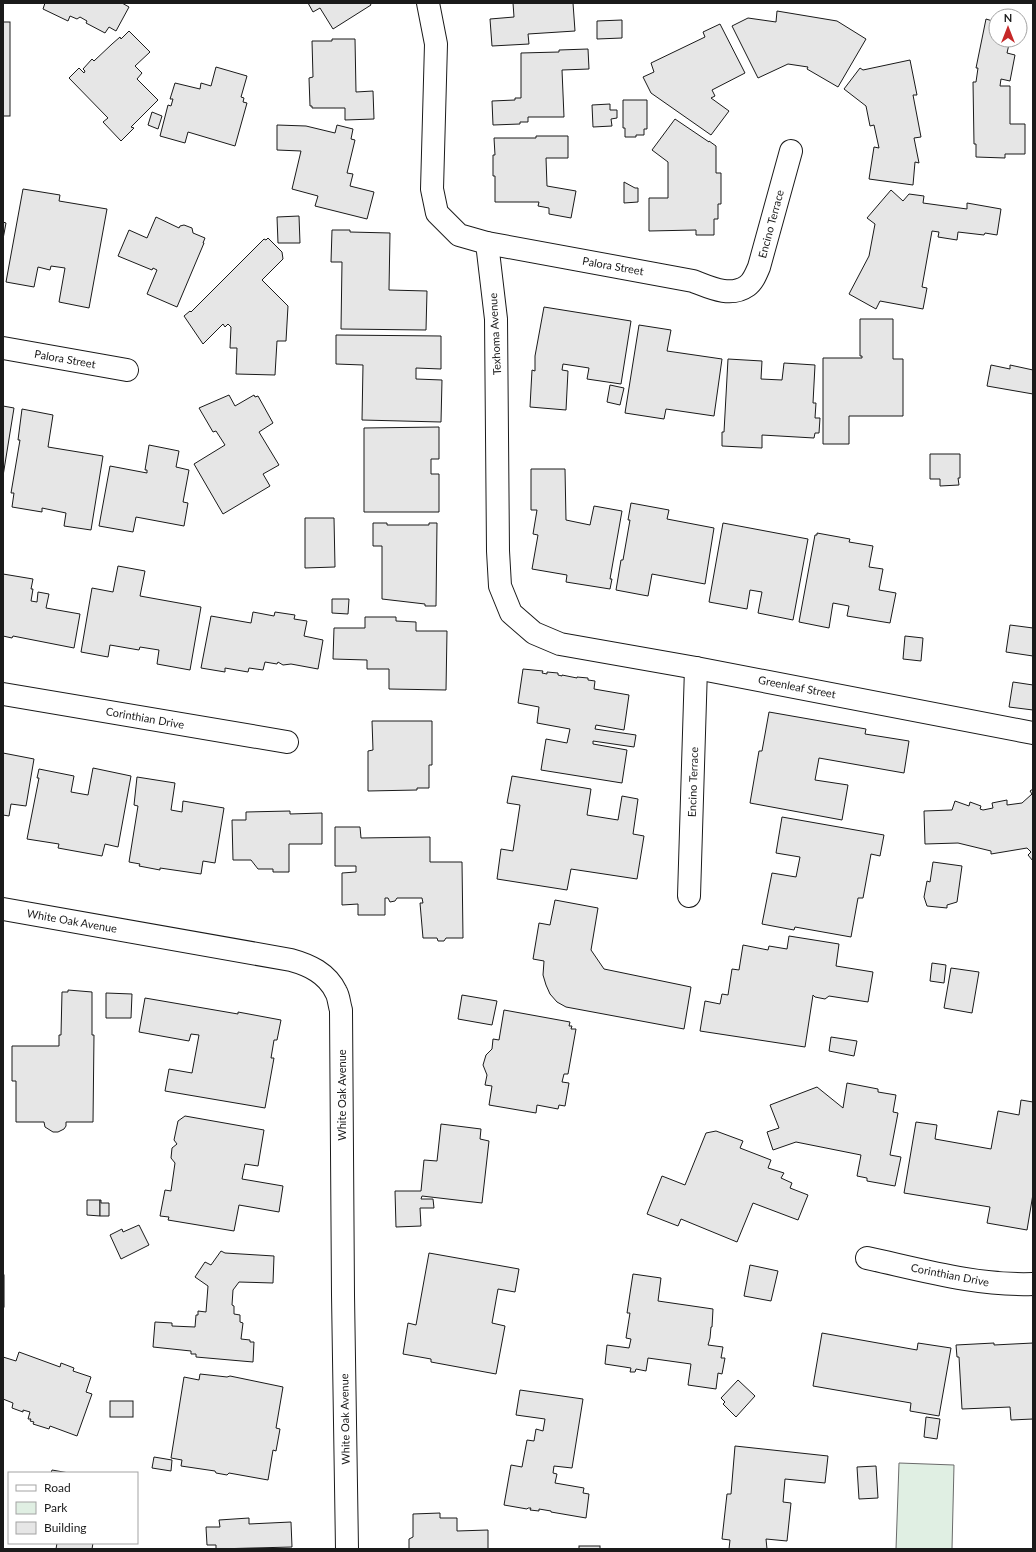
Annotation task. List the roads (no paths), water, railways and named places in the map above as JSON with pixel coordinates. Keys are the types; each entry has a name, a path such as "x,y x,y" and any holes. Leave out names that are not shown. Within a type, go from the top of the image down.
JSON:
{"street":[{"path":"428,3 436,44 432,188 437,213 458,236 487,243"},
{"name":"Encino Terrace","path":"738,290 747,286 754,279 759,267 791,151"},
{"name":"Palora Street","path":"487,243 693,281 716,290 728,292 738,290"},
{"name":"Texhoma Avenue","path":"487,243 496,318 498,551 500,586 511,614 534,633 560,644"},
{"name":"Palora Street","path":"3,348 127,370"},
{"name":"Greenleaf Street","path":"560,644 696,668 1033,733"},
{"name":"Encino Terrace","path":"689,896 696,668"},
{"name":"Corinthian Drive","path":"3,694 286,742"},
{"name":"White Oak Avenue","path":"3,909 291,960 308,965 323,974 336,992 341,1010 347,1549"},
{"name":"Corinthian Drive","path":"867,1258 979,1282 1012,1285 1033,1284"}]}
